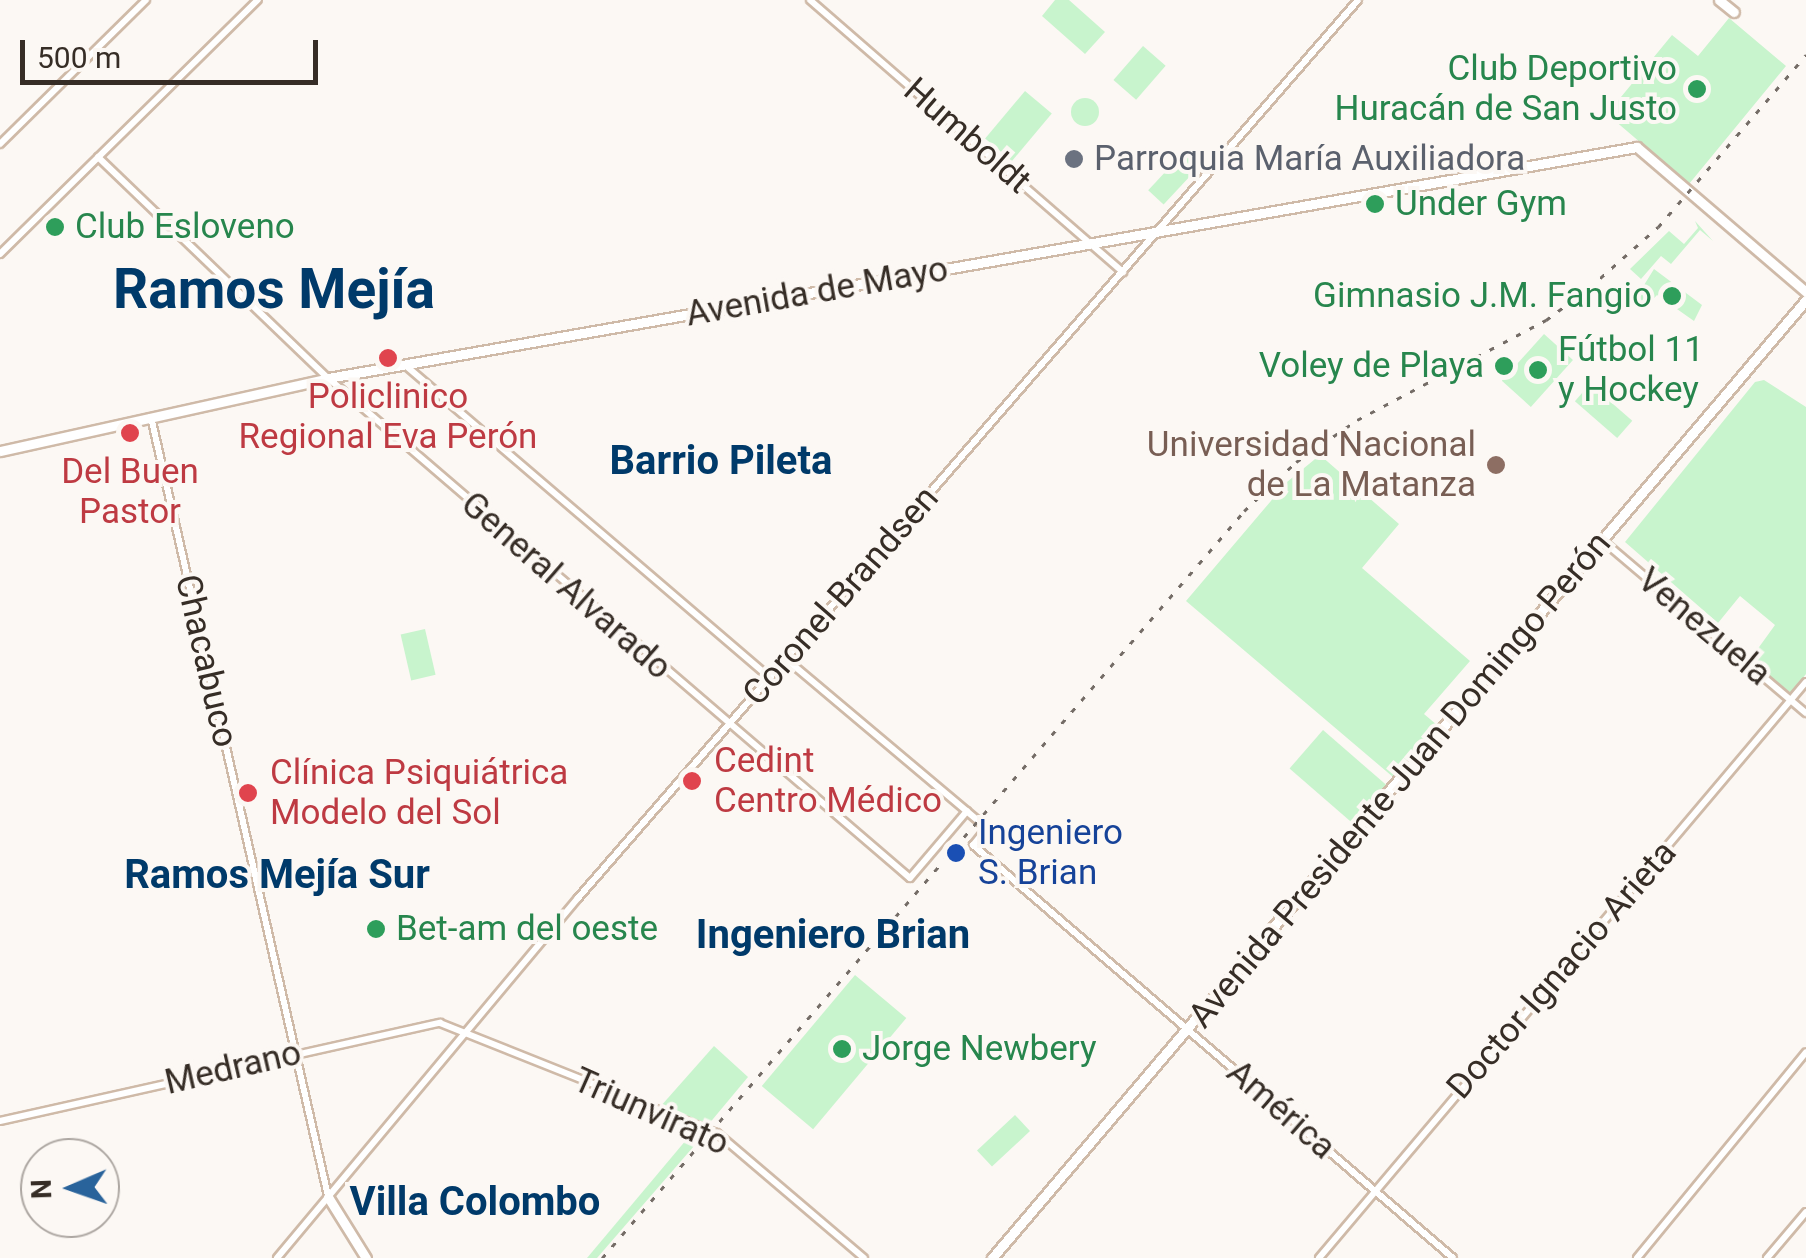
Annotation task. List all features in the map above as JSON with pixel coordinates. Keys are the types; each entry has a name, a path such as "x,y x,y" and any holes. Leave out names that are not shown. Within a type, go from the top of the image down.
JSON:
{"main road":[{"path":"1719,0 1734,12"},
{"name":"Avenida de Mayo","path":"0,451 328,378 1637,147 1806,296"},
{"name":"Avenida Presidente Juan Domingo Perón","path":"992,1258 1806,296"},
{"path":"328,1197 366,1258"}],"street":[{"path":"0,144 146,0"},
{"path":"0,254 258,0"},
{"name":"Humboldt","path":"810,0 1123,272"},
{"name":"Coronel Brandsen","path":"276,1258 727,727 1358,0"},
{"name":"General Alvarado","path":"98,157 328,378 727,727 910,878 967,811"},
{"path":"405,365 770,678"},
{"name":"Chacabuco","path":"152,417 328,1197"},
{"name":"Venezuela","path":"1602,540 1806,713"},
{"path":"786,660 967,811"},
{"name":"Doctor Ignacio Arieta","path":"1319,1258 1806,682"},
{"name":"América","path":"967,811 987,828 972,845 1453,1258"},
{"name":"Medrano","path":"0,1121 440,1023 466,1033"},
{"name":"Triunvirato","path":"466,1033 718,1134 864,1258"},
{"path":"1637,1258 1806,1052"},
{"path":"1767,1258 1806,1212"}],"green space":[{"path":"1055,0 1069,0 1105,32 1085,54 1042,16"},
{"name":"Club Deportivo Huracán de San Justo","path":"1729,18 1786,66 1689,184 1607,114 1672,35 1698,56"},
{"path":"1143,46 1166,66 1136,100 1113,80"},
{"path":"1025,91 1052,113 1012,161 985,138"},
{"path":"1085,98 1095,102 1099,112 1095,122 1085,126 1075,122 1071,112 1075,102"},
{"path":"1183,153 1198,167 1164,205 1148,190"},
{"path":"1695,221 1713,241 1700,230 1671,264 1661,256 1641,279 1630,269 1669,231 1684,244 1698,228"},
{"name":"Gimnasio J.M. Fangio","path":"1654,269 1702,305 1694,321 1657,295 1646,307 1636,298"},
{"name":"Fútbol 11 y Hockey","path":"1544,334 1573,360 1531,407 1502,381"},
{"path":"1764,380 1806,407 1806,674 1791,693 1749,661 1775,625 1740,596 1718,623 1625,542 1755,382"},
{"path":"1590,384 1632,421 1617,438 1575,401"},
{"path":"1320,455 1399,524 1362,568 1470,661 1424,714 1437,725 1393,777 1186,601 1287,482"},
{"path":"425,629 436,675 411,680 401,635"},
{"path":"1323,730 1386,785 1353,824 1290,768"},
{"name":"Jorge Newbery","path":"855,975 906,1018 813,1129 762,1086"},
{"path":"714,1046 748,1077 708,1125 660,1107"},
{"path":"1015,1115 1030,1131 992,1167 977,1150"},
{"path":"697,1127 707,1131 597,1258 587,1258"}],"railway":[{"path":"602,1258 1244,511 1296,462 1357,420 1546,320 1589,288 1658,227 1806,55"}],"place":[{"name":"Club Deportivo Huracán de San Justo","path":"1697,89"},
{"name":"Parroquia María Auxiliadora","path":"1074,159"},
{"name":"Under Gym","path":"1375,204"},
{"name":"Club Esloveno","path":"55,227"},
{"name":"Gimnasio J.M. Fangio","path":"1672,296"},
{"name":"Policlinico Regional Eva Perón","path":"388,358"},
{"name":"Voley de Playa","path":"1504,366"},
{"name":"Fútbol 11 y Hockey","path":"1538,370"},
{"name":"Del Buen Pastor","path":"130,433"},
{"name":"Universidad Nacional de La Matanza","path":"1496,465"},
{"name":"Cedint Centro Médico","path":"692,781"},
{"name":"Clínica Psiquiátrica Modelo del Sol","path":"248,793"},
{"name":"Ingeniero S. Brian","path":"956,853"},
{"name":"Bet-am del oeste","path":"376,929"},
{"name":"Jorge Newbery","path":"842,1049"}],"district":[{"name":"Ramos Mejía","path":"274,290"},
{"name":"Barrio Pileta","path":"721,461"},
{"name":"Ramos Mejía Sur","path":"277,875"},
{"name":"Ingeniero Brian","path":"833,935"},
{"name":"Villa Colombo","path":"475,1202"}]}
